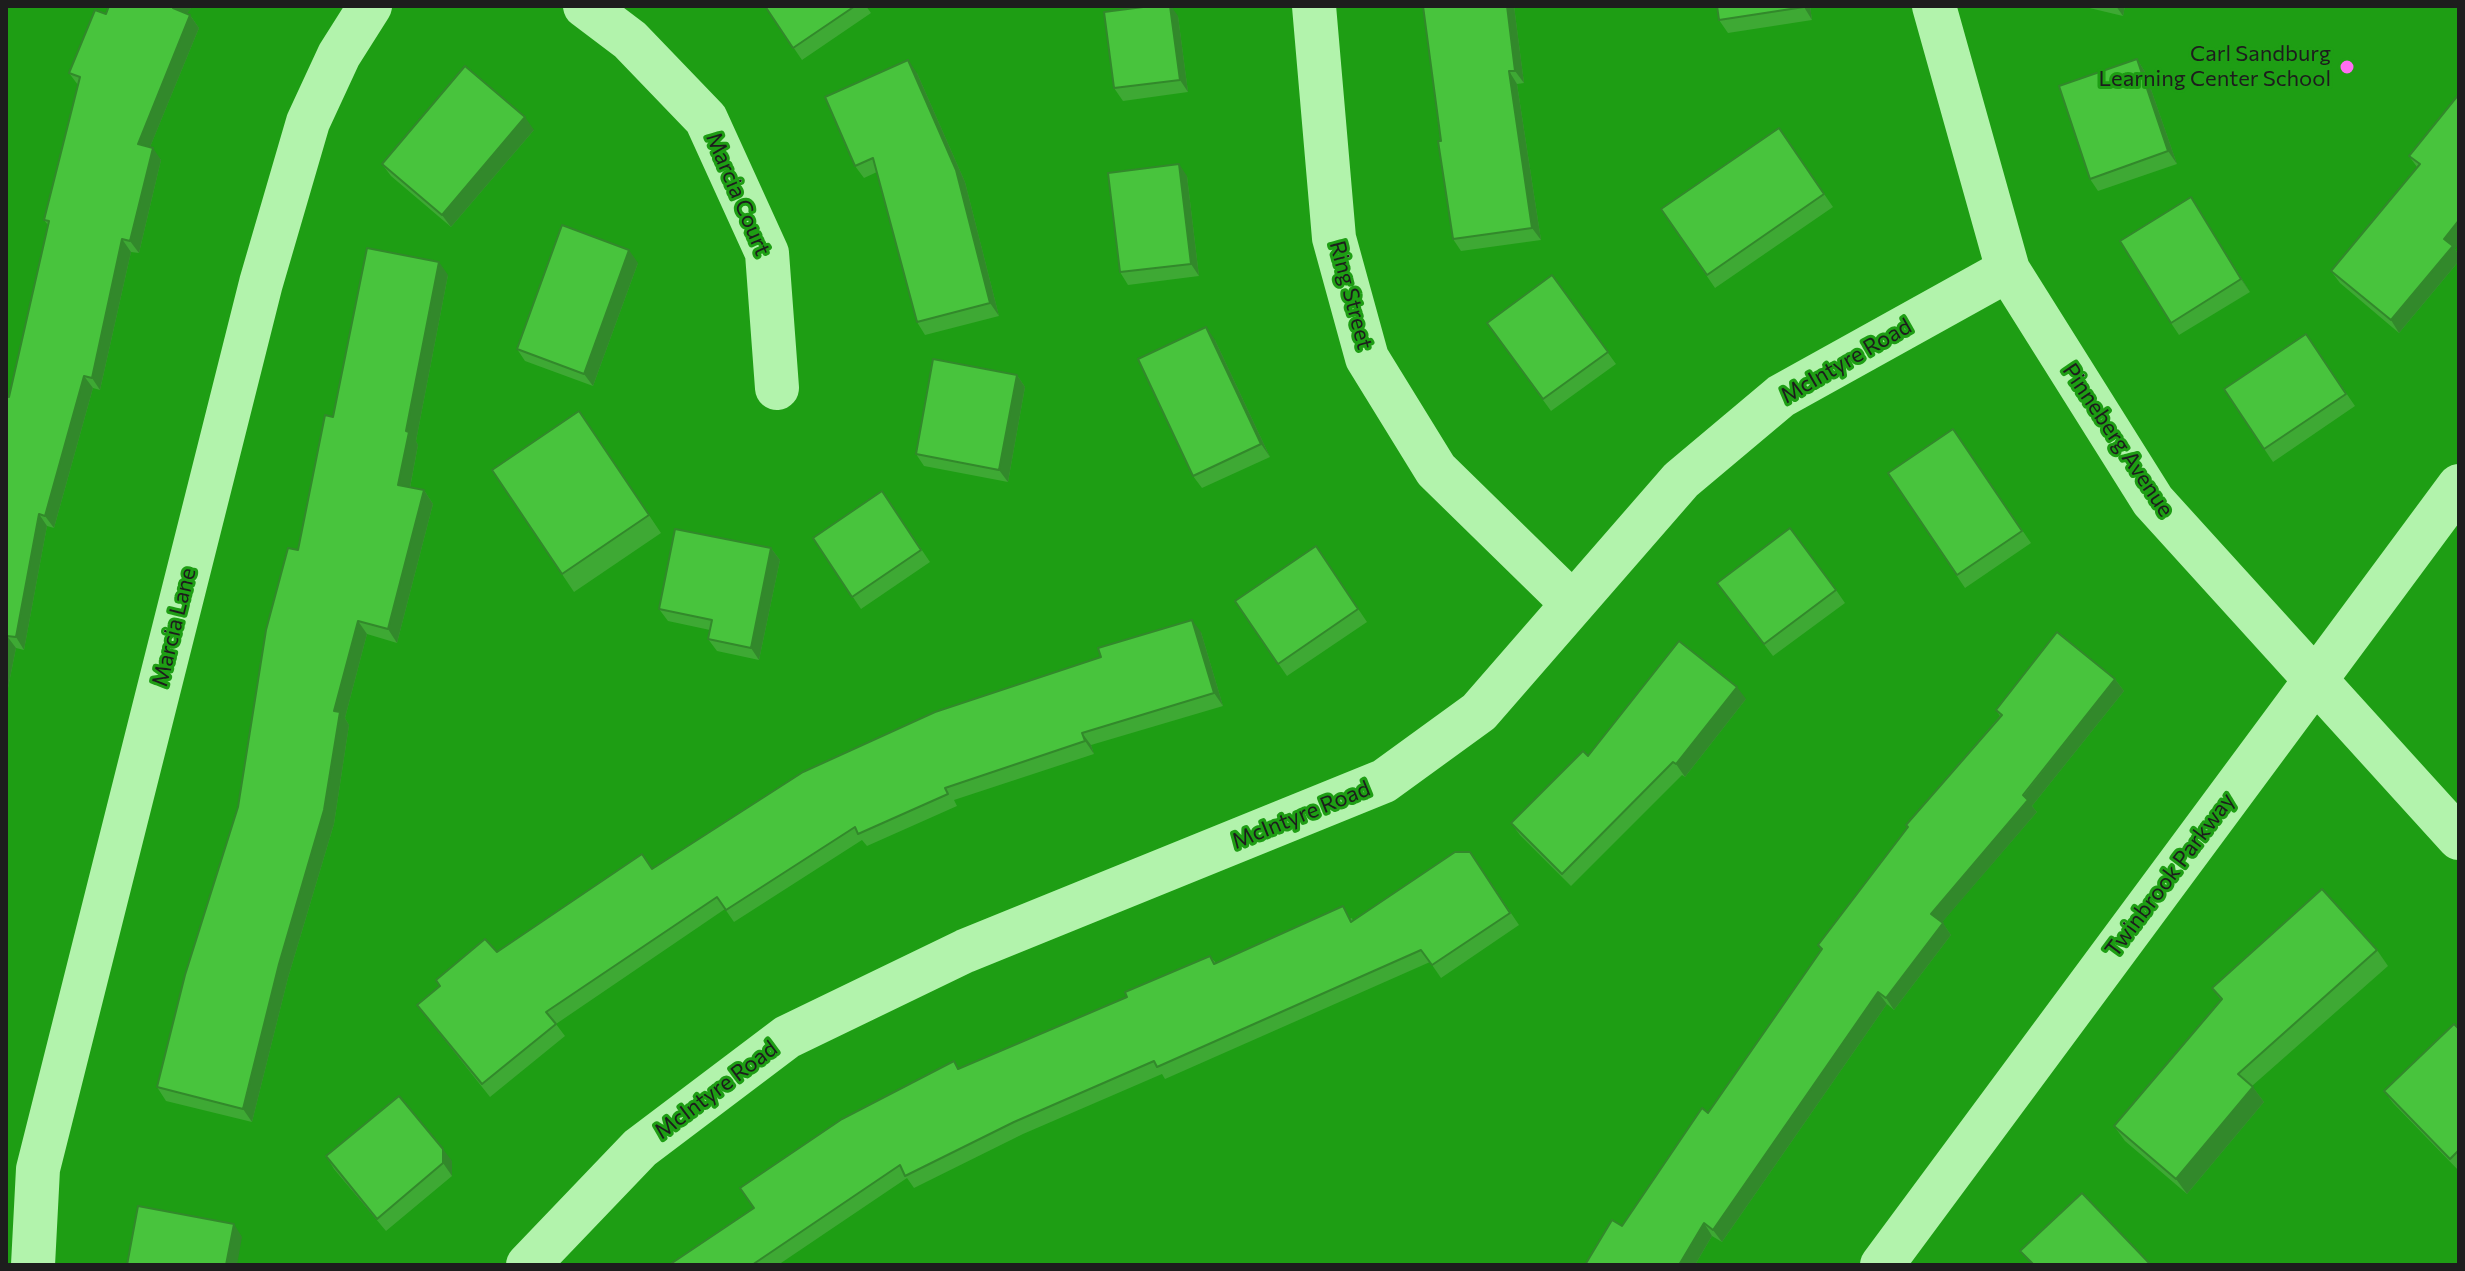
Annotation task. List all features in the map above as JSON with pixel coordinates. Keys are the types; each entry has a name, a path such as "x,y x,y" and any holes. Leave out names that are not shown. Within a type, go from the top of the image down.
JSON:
{"street":[{"name":"Marcia Lane","path":"33,1265 38,1169 261,283 308,122 339,55 370,6"},
{"name":"Marcia Court","path":"585,6 630,40 706,119 767,253 777,388"},
{"name":"Ring Street","path":"1314,6 1334,238 1367,358 1436,470 1573,604"},
{"name":"Pinneberg Avenue","path":"1934,6 2008,270 2153,501 2459,838"},
{"name":"McIntyre Road","path":"528,1265 640,1148 787,1037 965,951 1384,781 1479,712 1681,480 1781,396 2008,270"},
{"name":"Twinbrook Parkway","path":"1882,1265 2459,486"}],"building":[{"path":"109,6 174,6 190,15 138,144 153,148 130,241 122,239 92,378 84,376 45,516 39,514 16,637 7,636 6,642 6,396 9,397 49,221 44,220 80,77 69,73 95,10 106,14"},
{"path":"765,6 855,6 793,48"},
{"path":"1170,6 1180,80 1114,88 1104,12"},
{"path":"1423,6 1507,6 1515,71 1509,71 1532,228 1453,239"},
{"path":"1717,6 1804,6 1804,7 1719,20"},
{"path":"2137,59 2168,151 2090,179 2059,86"},
{"path":"908,60 956,170 990,303 917,322 873,158 855,166 825,97"},
{"path":"465,66 525,117 442,215 382,164"},
{"path":"2459,94 2459,220 2444,239 2453,246 2391,320 2331,271 2420,164 2409,156"},
{"path":"1779,128 1824,194 1707,275 1661,209"},
{"path":"1179,164 1191,264 1120,272 1108,173"},
{"path":"2191,197 2241,279 2171,323 2120,241"},
{"path":"562,225 629,250 584,374 517,349"},
{"path":"367,248 439,262 398,485 424,490 388,629 358,621 334,711 340,712 324,810 279,964 243,1109 157,1087 185,975 238,807 266,630 288,548 298,550 325,415 333,417"},
{"path":"1552,275 1608,352 1543,399 1487,323"},
{"path":"1206,327 1261,444 1193,476 1138,359"},
{"path":"2306,334 2346,394 2264,449 2224,389"},
{"path":"933,359 1017,375 999,470 916,454"},
{"path":"579,411 649,515 562,574 492,470"},
{"path":"1953,429 2022,531 1957,575 1888,473"},
{"path":"882,491 921,550 852,597 813,538"},
{"path":"1790,528 1836,590 1764,644 1717,583"},
{"path":"675,529 771,548 751,648 708,639 712,620 659,609"},
{"path":"1316,546 1358,609 1278,664 1235,601"},
{"path":"1192,620 1214,693 1082,733 1085,741 945,788 948,794 858,834 855,827 726,910 717,897 546,1012 556,1024 482,1084 417,1005 440,986 436,980 485,939 497,952 642,854 652,869 803,772 935,712 1101,657 1098,648"},
{"path":"2057,632 2115,679 2023,795 2028,800 1931,914 1943,923 1886,998 1878,992 1713,1230 1704,1223 1679,1265 1585,1265 1612,1220 1622,1226 1702,1108 1708,1113 1822,949 1818,945 1908,827 1906,825 2002,715 1996,710"},
{"path":"1679,641 1737,687 1676,764 1673,762 1562,874 1511,823 1583,751 1588,756"},
{"path":"1455,852 1470,852 1510,913 1432,965 1421,950 1157,1067 1154,1061 1014,1122 905,1176 900,1165 752,1265 669,1265 754,1208 740,1188 842,1119 954,1061 958,1069 1127,997 1125,992 1210,956 1214,964 1343,906 1351,922"},
{"path":"2322,889 2377,950 2238,1074 2253,1087 2176,1179 2114,1126 2222,999 2212,988"},
{"path":"2454,1024 2459,1029 2459,1150 2450,1159 2384,1091"},
{"path":"399,1096 443,1149 443,1163 377,1219 326,1156"},
{"path":"2082,1193 2151,1265 2034,1265 2020,1251"},
{"path":"138,1206 234,1224 226,1265 127,1265"}],"place":[{"name":"Carl Sandburg Learning Center School","path":"2347,67"}]}
